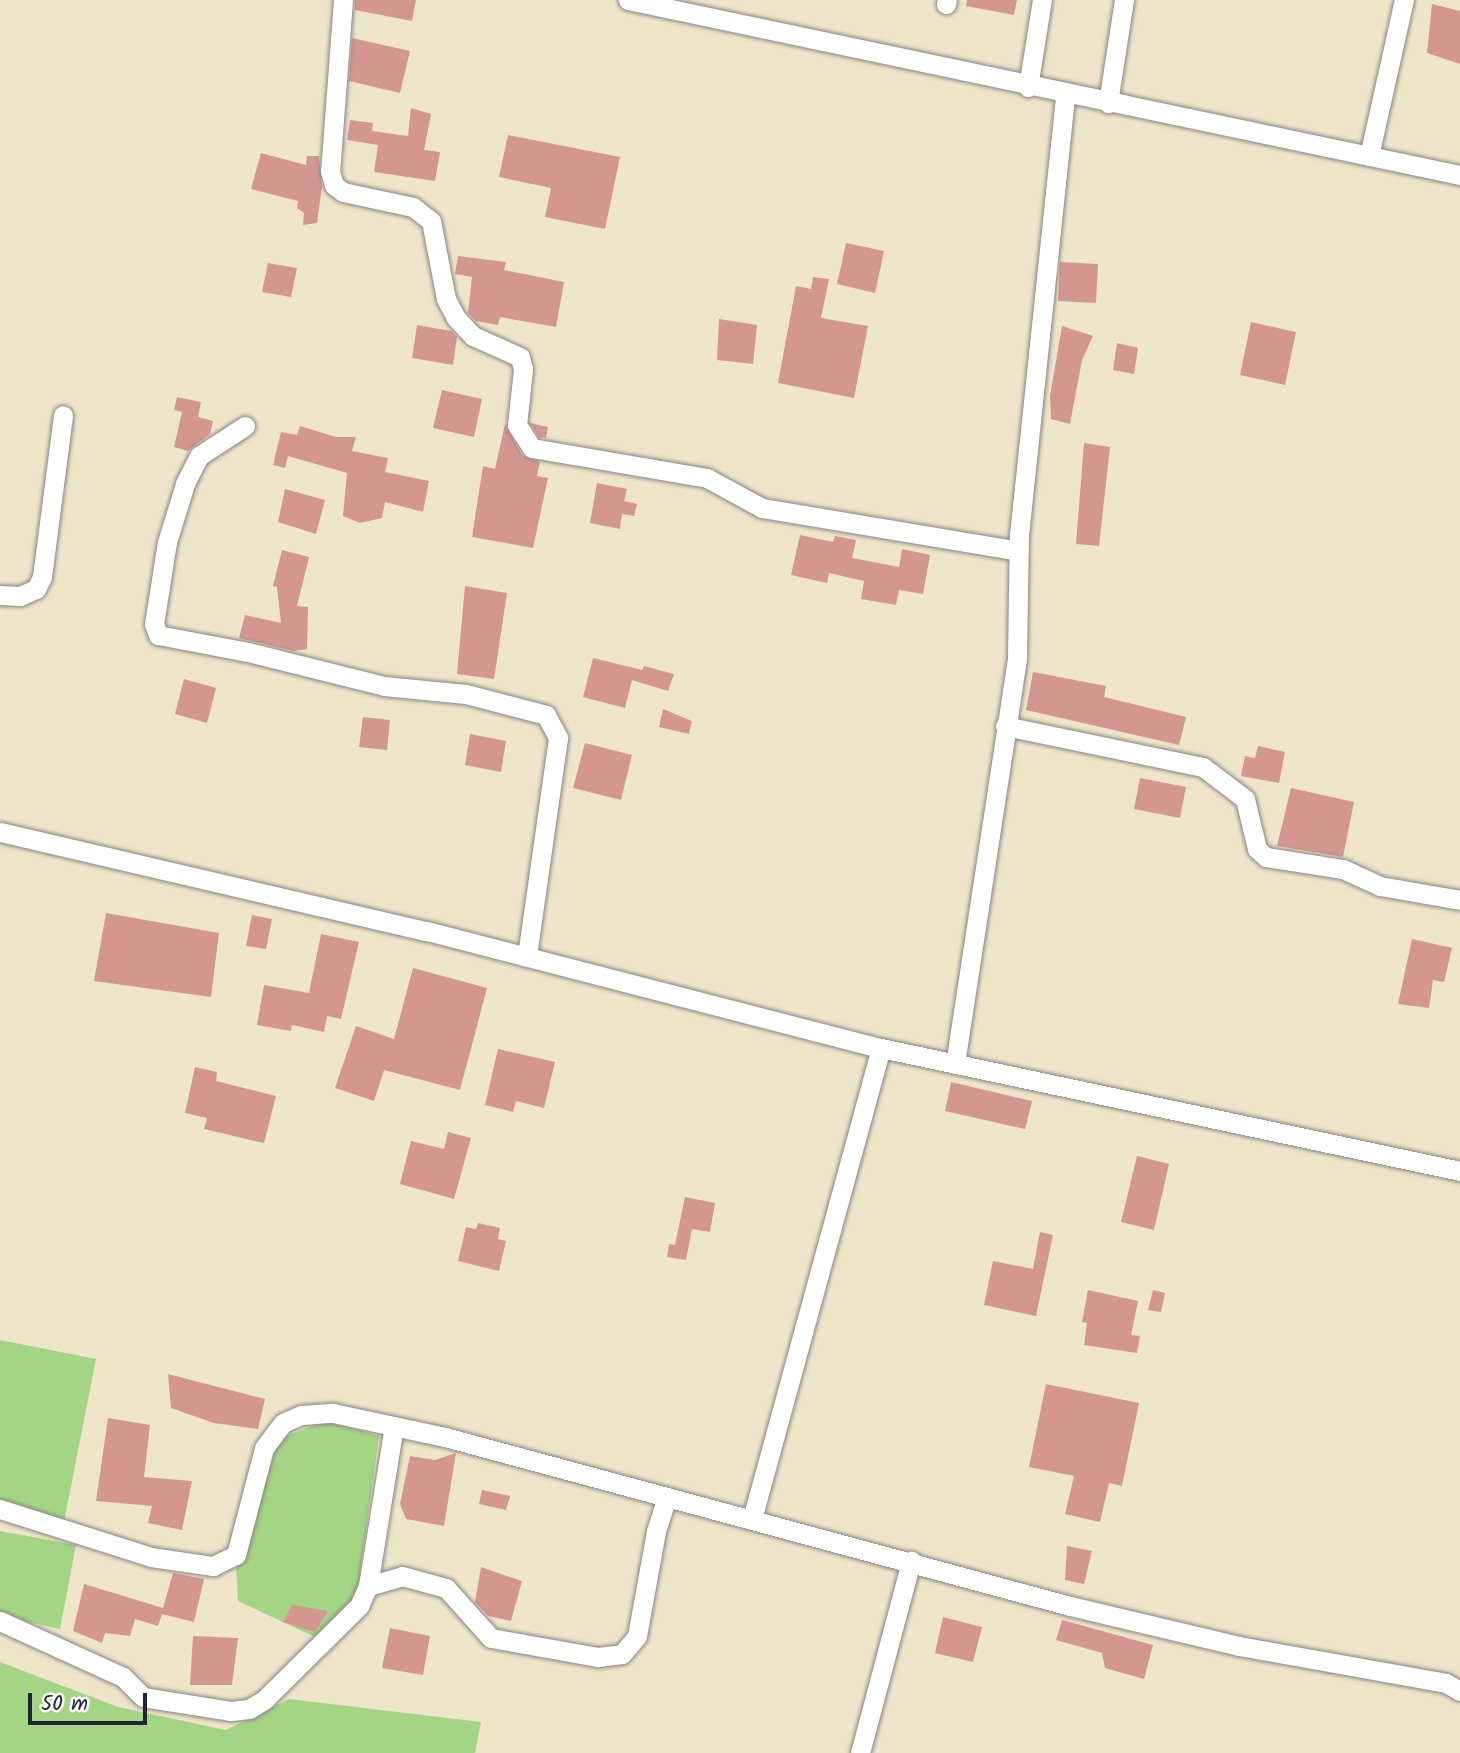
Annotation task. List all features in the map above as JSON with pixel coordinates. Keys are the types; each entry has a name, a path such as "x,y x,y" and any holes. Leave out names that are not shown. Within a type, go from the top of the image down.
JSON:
{"street":[{"path":"343,0 330,171 334,185 343,192 413,207 431,221 446,299 456,318 473,336 520,357 523,369 517,425 531,448 707,478 762,508 1018,551"},
{"path":"628,0 1028,87 1460,175"},
{"path":"1028,87 1042,0"},
{"path":"1108,103 1124,0"},
{"path":"1369,156 1404,0"},
{"path":"955,1064 1017,657 1021,600 1018,551 1065,94"},
{"path":"0,595 20,596 36,589 42,578 63,415"},
{"path":"244,426 199,456 185,484 167,542 155,624 158,635 248,652 384,686 466,694 546,715 558,738 527,957"},
{"path":"1005,726 1203,767 1245,799 1257,849 1266,857 1343,869 1380,886 1460,900"},
{"path":"0,832 527,957 881,1048 1460,1171"},
{"path":"752,1519 881,1048"},
{"path":"0,1509 151,1557 213,1566 236,1555 264,1448 283,1423 301,1415 333,1413 394,1426 666,1500 752,1519 807,1538 911,1561 1083,1609 1239,1646 1446,1683 1460,1691"},
{"path":"0,1621 115,1672 144,1697 230,1711 249,1709 264,1700 352,1618 369,1586 394,1426"},
{"path":"369,1586 402,1576 435,1584 454,1593 478,1629 491,1638 610,1657 631,1647 637,1636 656,1531 666,1500"},
{"path":"860,1753 911,1561"}],"green space":[{"path":"0,1340 96,1359 63,1527 0,1507"},
{"path":"325,1421 379,1436 357,1594 315,1637 238,1601 236,1566 279,1439"},
{"path":"0,1531 76,1545 60,1629 0,1616"},
{"path":"0,1662 118,1707 226,1730 289,1699 481,1722 475,1753 0,1753"}],"building":[{"path":"355,0 416,0 412,21 355,10"},
{"path":"967,0 1017,0 1014,15 966,6"},
{"path":"1432,4 1460,11 1460,64 1427,53"},
{"path":"352,38 410,51 400,93 349,81"},
{"path":"411,108 431,114 424,150 440,152 435,181 374,172 378,145 347,140 350,120 373,123 372,131 408,136"},
{"path":"508,135 620,157 605,229 545,217 551,188 499,177"},
{"path":"261,153 306,165 307,156 319,156 322,187 317,223 303,225 304,213 297,208 298,201 251,189"},
{"path":"846,243 884,251 875,293 837,284"},
{"path":"458,256 506,262 504,270 564,282 556,327 500,317 498,325 476,321 468,313 472,277 455,274"},
{"path":"1060,262 1098,264 1096,303 1058,301"},
{"path":"268,263 297,268 291,297 262,292"},
{"path":"813,277 829,279 821,318 868,326 854,398 778,383 796,286 811,289"},
{"path":"719,319 757,325 753,364 717,360"},
{"path":"1251,322 1296,332 1285,385 1240,375"},
{"path":"417,325 451,331 457,337 453,365 412,358"},
{"path":"1062,326 1093,336 1082,360 1070,424 1051,419 1050,396"},
{"path":"1117,343 1138,348 1134,374 1113,370"},
{"path":"442,390 482,399 474,437 433,428"},
{"path":"177,397 201,402 198,417 213,421 210,434 188,451 174,447 182,412 174,410"},
{"path":"530,423 548,427 546,438 539,437"},
{"path":"505,424 522,455 540,462 537,476 548,478 533,548 472,537 483,466 495,469"},
{"path":"300,426 336,437 356,437 352,451 388,458 385,472 429,481 423,512 385,502 382,518 360,523 343,516 347,473 288,456 285,468 273,465 281,432 297,435"},
{"path":"1084,443 1110,447 1099,546 1076,544"},
{"path":"597,483 627,489 624,501 637,504 634,516 622,514 620,529 590,523"},
{"path":"285,489 325,500 316,534 278,522"},
{"path":"800,535 833,542 835,536 856,540 852,558 899,567 902,549 930,555 923,594 899,590 896,605 861,599 864,581 829,573 827,583 791,575"},
{"path":"282,550 309,557 297,606 308,607 307,649 293,651 239,638 245,615 281,623 277,587 273,586"},
{"path":"465,586 507,593 494,679 457,674"},
{"path":"593,658 642,670 644,666 674,674 668,691 632,680 625,708 583,697"},
{"path":"1033,672 1106,686 1104,697 1186,717 1179,745 1026,710"},
{"path":"184,679 216,688 207,723 175,714"},
{"path":"663,709 692,721 689,734 659,727"},
{"path":"363,717 390,720 387,750 359,747"},
{"path":"470,734 506,741 501,772 465,765"},
{"path":"585,743 632,755 621,800 573,788"},
{"path":"1258,746 1285,752 1279,783 1241,776 1245,756 1255,758"},
{"path":"1140,778 1186,787 1180,818 1134,809"},
{"path":"1291,788 1354,802 1343,857 1277,846"},
{"path":"106,913 219,933 211,997 94,981"},
{"path":"252,915 272,919 266,949 246,946"},
{"path":"321,934 359,942 341,1019 327,1016 324,1032 292,1025 291,1031 257,1025 264,985 309,993"},
{"path":"1412,939 1452,948 1444,982 1433,980 1429,1008 1398,1004"},
{"path":"413,968 487,988 460,1090 384,1070 374,1101 335,1088 356,1026 394,1039"},
{"path":"498,1049 555,1062 544,1108 516,1101 513,1112 485,1105"},
{"path":"195,1067 217,1072 216,1081 276,1096 264,1143 204,1129 207,1118 185,1113"},
{"path":"951,1082 1032,1101 1025,1129 945,1111"},
{"path":"448,1132 471,1138 454,1199 400,1184 411,1141 444,1149"},
{"path":"1137,1156 1169,1164 1154,1230 1121,1222"},
{"path":"685,1197 715,1203 710,1232 692,1229 686,1260 667,1257 669,1244 675,1245"},
{"path":"478,1223 500,1228 498,1239 506,1241 499,1271 458,1261 466,1227 476,1229"},
{"path":"1040,1232 1053,1235 1036,1316 984,1305 993,1261 1033,1269"},
{"path":"1088,1290 1138,1301 1131,1335 1140,1336 1137,1353 1084,1345 1087,1323 1082,1322"},
{"path":"1153,1290 1165,1293 1161,1312 1148,1310"},
{"path":"168,1374 265,1399 258,1429 214,1423 171,1408"},
{"path":"1046,1384 1139,1403 1122,1486 1109,1483 1100,1522 1065,1514 1074,1476 1029,1467"},
{"path":"108,1418 150,1425 144,1477 192,1481 182,1530 148,1523 152,1506 96,1501"},
{"path":"456,1453 444,1526 406,1519 400,1504 410,1456 435,1460"},
{"path":"482,1490 510,1496 506,1510 479,1504"},
{"path":"1067,1546 1092,1551 1084,1584 1065,1580"},
{"path":"481,1567 522,1581 511,1621 488,1616 475,1602"},
{"path":"173,1573 204,1579 194,1622 162,1614 158,1626 135,1619 130,1636 105,1633 102,1643 73,1631 84,1584 163,1608"},
{"path":"292,1605 328,1611 315,1632 283,1622"},
{"path":"943,1617 982,1627 973,1662 935,1653"},
{"path":"1062,1620 1153,1645 1144,1679 1105,1668 1102,1653 1056,1640"},
{"path":"390,1628 430,1636 423,1675 382,1668"},
{"path":"193,1636 238,1638 232,1685 190,1685"}]}
